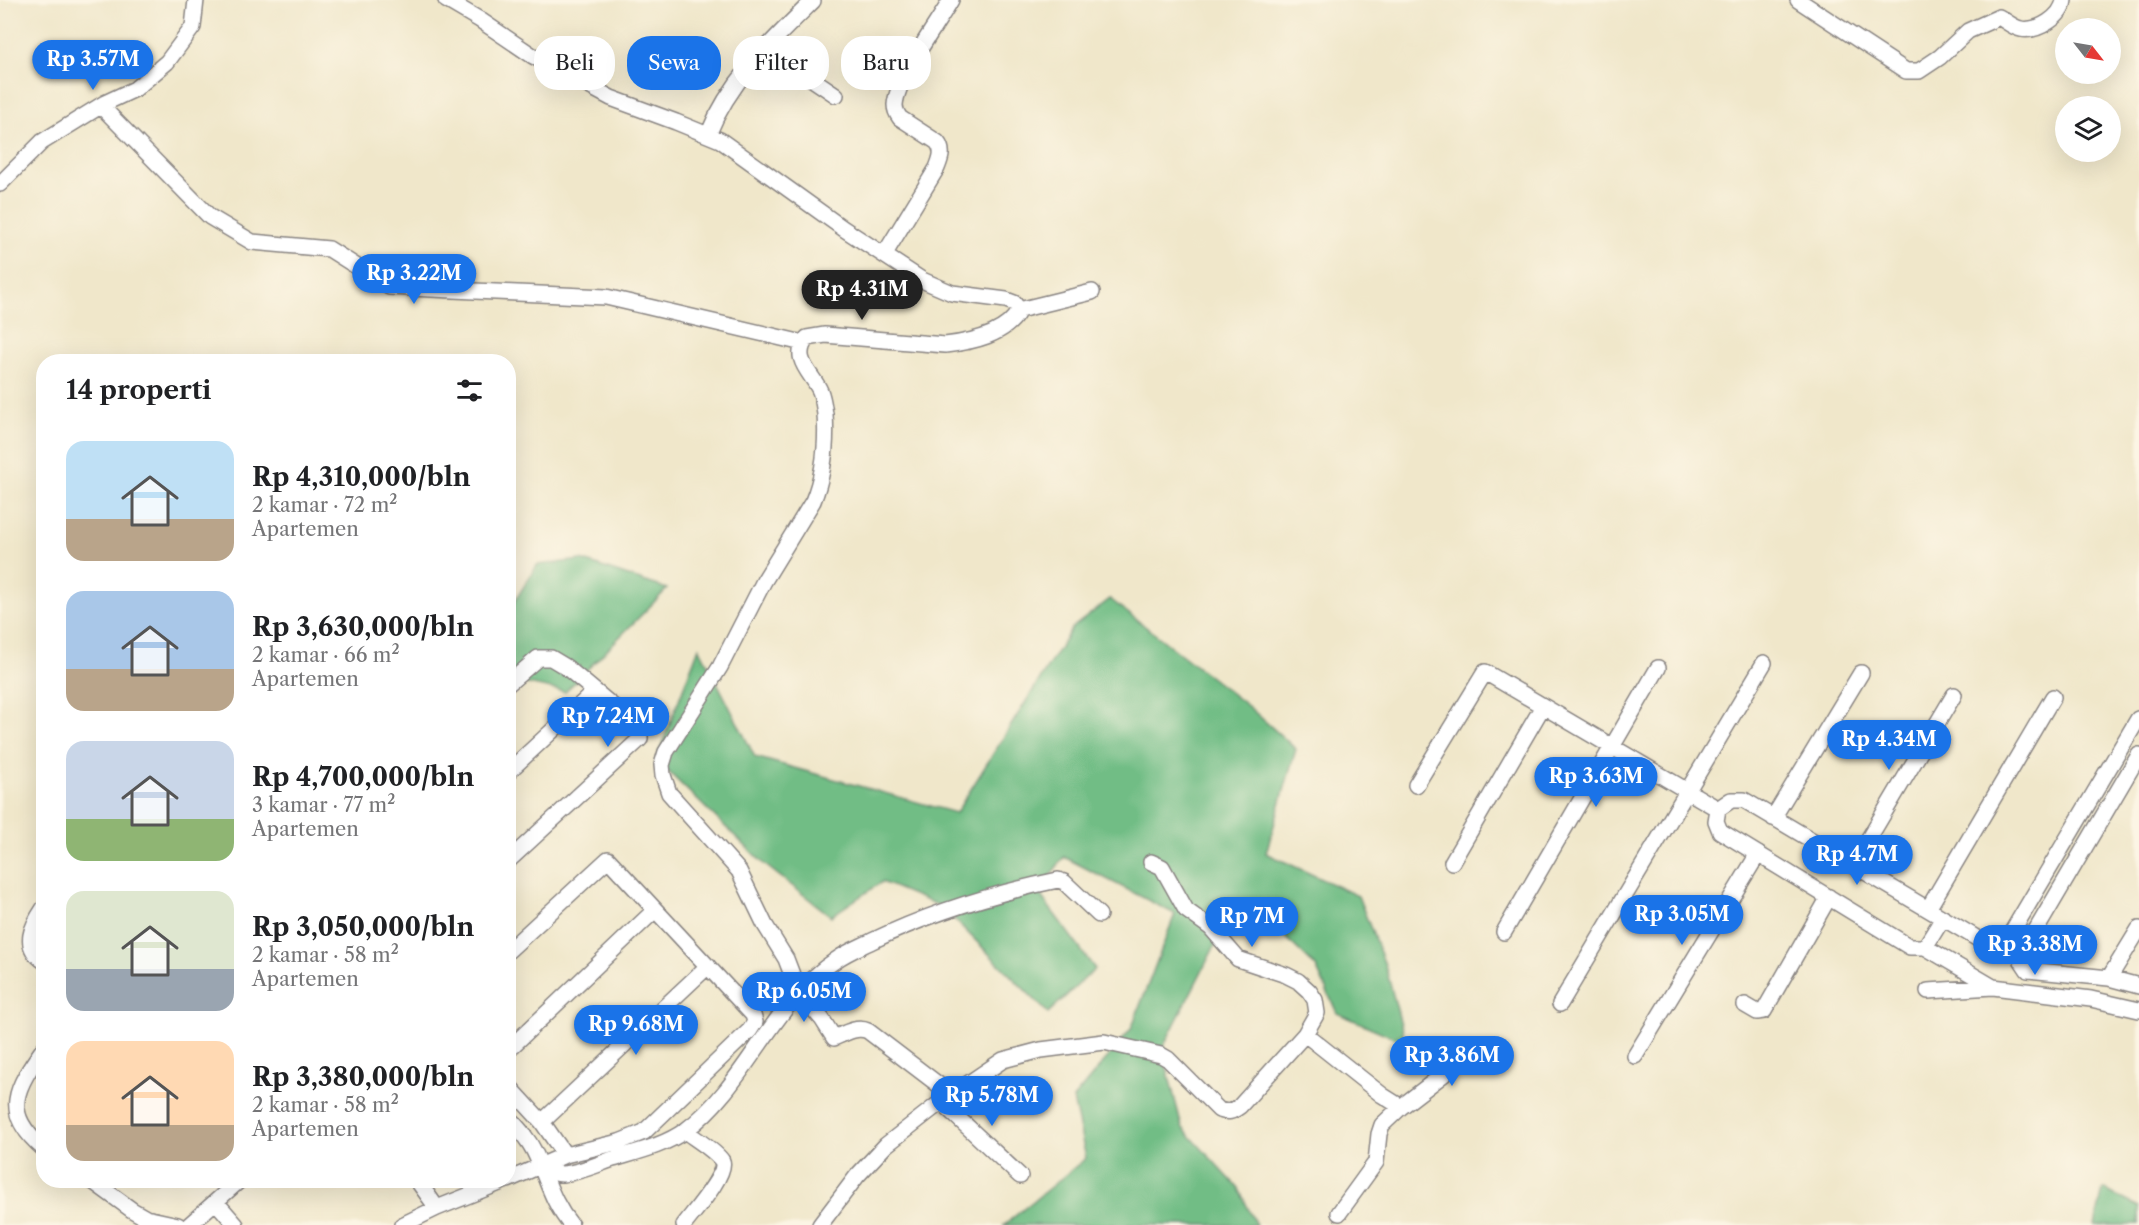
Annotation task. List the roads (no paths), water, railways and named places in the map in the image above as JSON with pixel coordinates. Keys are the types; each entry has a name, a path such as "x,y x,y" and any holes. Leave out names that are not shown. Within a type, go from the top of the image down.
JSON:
{"street":[{"path":"0,184 42,142 135,88 167,62 193,27 196,0"},
{"path":"446,0 533,56 611,98 708,135 728,145 844,230 922,280 952,293 1006,300 1014,303 1019,310"},
{"path":"884,255 937,168 942,155 941,146 937,142 900,118 895,109 900,87 951,0"},
{"path":"1798,0 1906,71 1919,71 1940,57 1968,31 1986,22 2000,18 2021,29 2040,26 2063,8 2064,0"},
{"path":"777,36 813,1"},
{"path":"708,135 726,97 733,88"},
{"path":"828,90 836,95"},
{"path":"101,106 210,217 252,242 329,249 389,287 606,297 803,343"},
{"path":"1019,310 1092,292"},
{"path":"1019,310 1015,320 994,333 956,344 825,335 807,338 803,343 801,354 808,373 820,391 825,414 824,468 819,487 813,501 764,581 720,667 666,752 662,765 669,794 739,871 765,925 786,959 799,993 822,1019 834,1038 856,1029 863,1028 868,1031 947,1099 1020,1176"},
{"path":"516,677 538,658 551,658 566,667 640,729 640,739 516,854"},
{"path":"1560,1004 1764,663"},
{"path":"1504,932 1658,668"},
{"path":"1416,785 1485,672 1718,809"},
{"path":"1773,818 1861,673"},
{"path":"516,765 595,691"},
{"path":"1853,865 1954,695"},
{"path":"1928,909 2053,697"},
{"path":"1452,862 1543,706"},
{"path":"1993,987 1925,947 1910,947 1720,831 1716,821 1718,809 1731,801 1744,801 2000,952 2138,718"},
{"path":"2139,755 2025,949 2022,961 2028,970 2109,978 2139,986"},
{"path":"1635,1056 1758,854"},
{"path":"516,944 608,859 708,966 753,1016 755,1022 750,1030 644,1132 619,1142 565,1155 516,1177"},
{"path":"820,1225 857,1176 898,1135 1003,1060 1041,1050 1104,1042 1165,1056 1219,1110 1233,1111 1240,1106 1305,1034 1317,1013 1315,1000 1298,981 1238,959 1211,928 1186,910 1162,867 1151,862"},
{"path":"541,1167 562,1174 661,1143 685,1131 723,1093 799,993 824,968 838,958 906,924 970,903 1058,880 1064,882 1099,915"},
{"path":"1745,1005 1757,1012 1764,1011 1829,897"},
{"path":"516,1042 655,910"},
{"path":"1925,947 1943,918"},
{"path":"36,923 30,940 36,957"},
{"path":"2109,978 2139,929"},
{"path":"542,1122 708,966"},
{"path":"1928,991 1993,987 2091,999 2139,1010"},
{"path":"1305,1034 1382,1095 1401,1107"},
{"path":"1339,1212 1376,1162 1382,1125 1459,1060 1479,1047"},
{"path":"36,1059 21,1081 15,1096 15,1106 22,1127 36,1141"},
{"path":"516,1094 542,1122 565,1155"},
{"path":"516,1125 523,1132 541,1167 553,1200 571,1225"},
{"path":"684,1225 714,1184 723,1164 718,1157 685,1131"},
{"path":"103,1188 146,1218 178,1225"},
{"path":"189,1225 231,1188"},
{"path":"423,1188 437,1208"},
{"path":"402,1225 488,1188"},
{"path":"216,1202 236,1225"}]}
